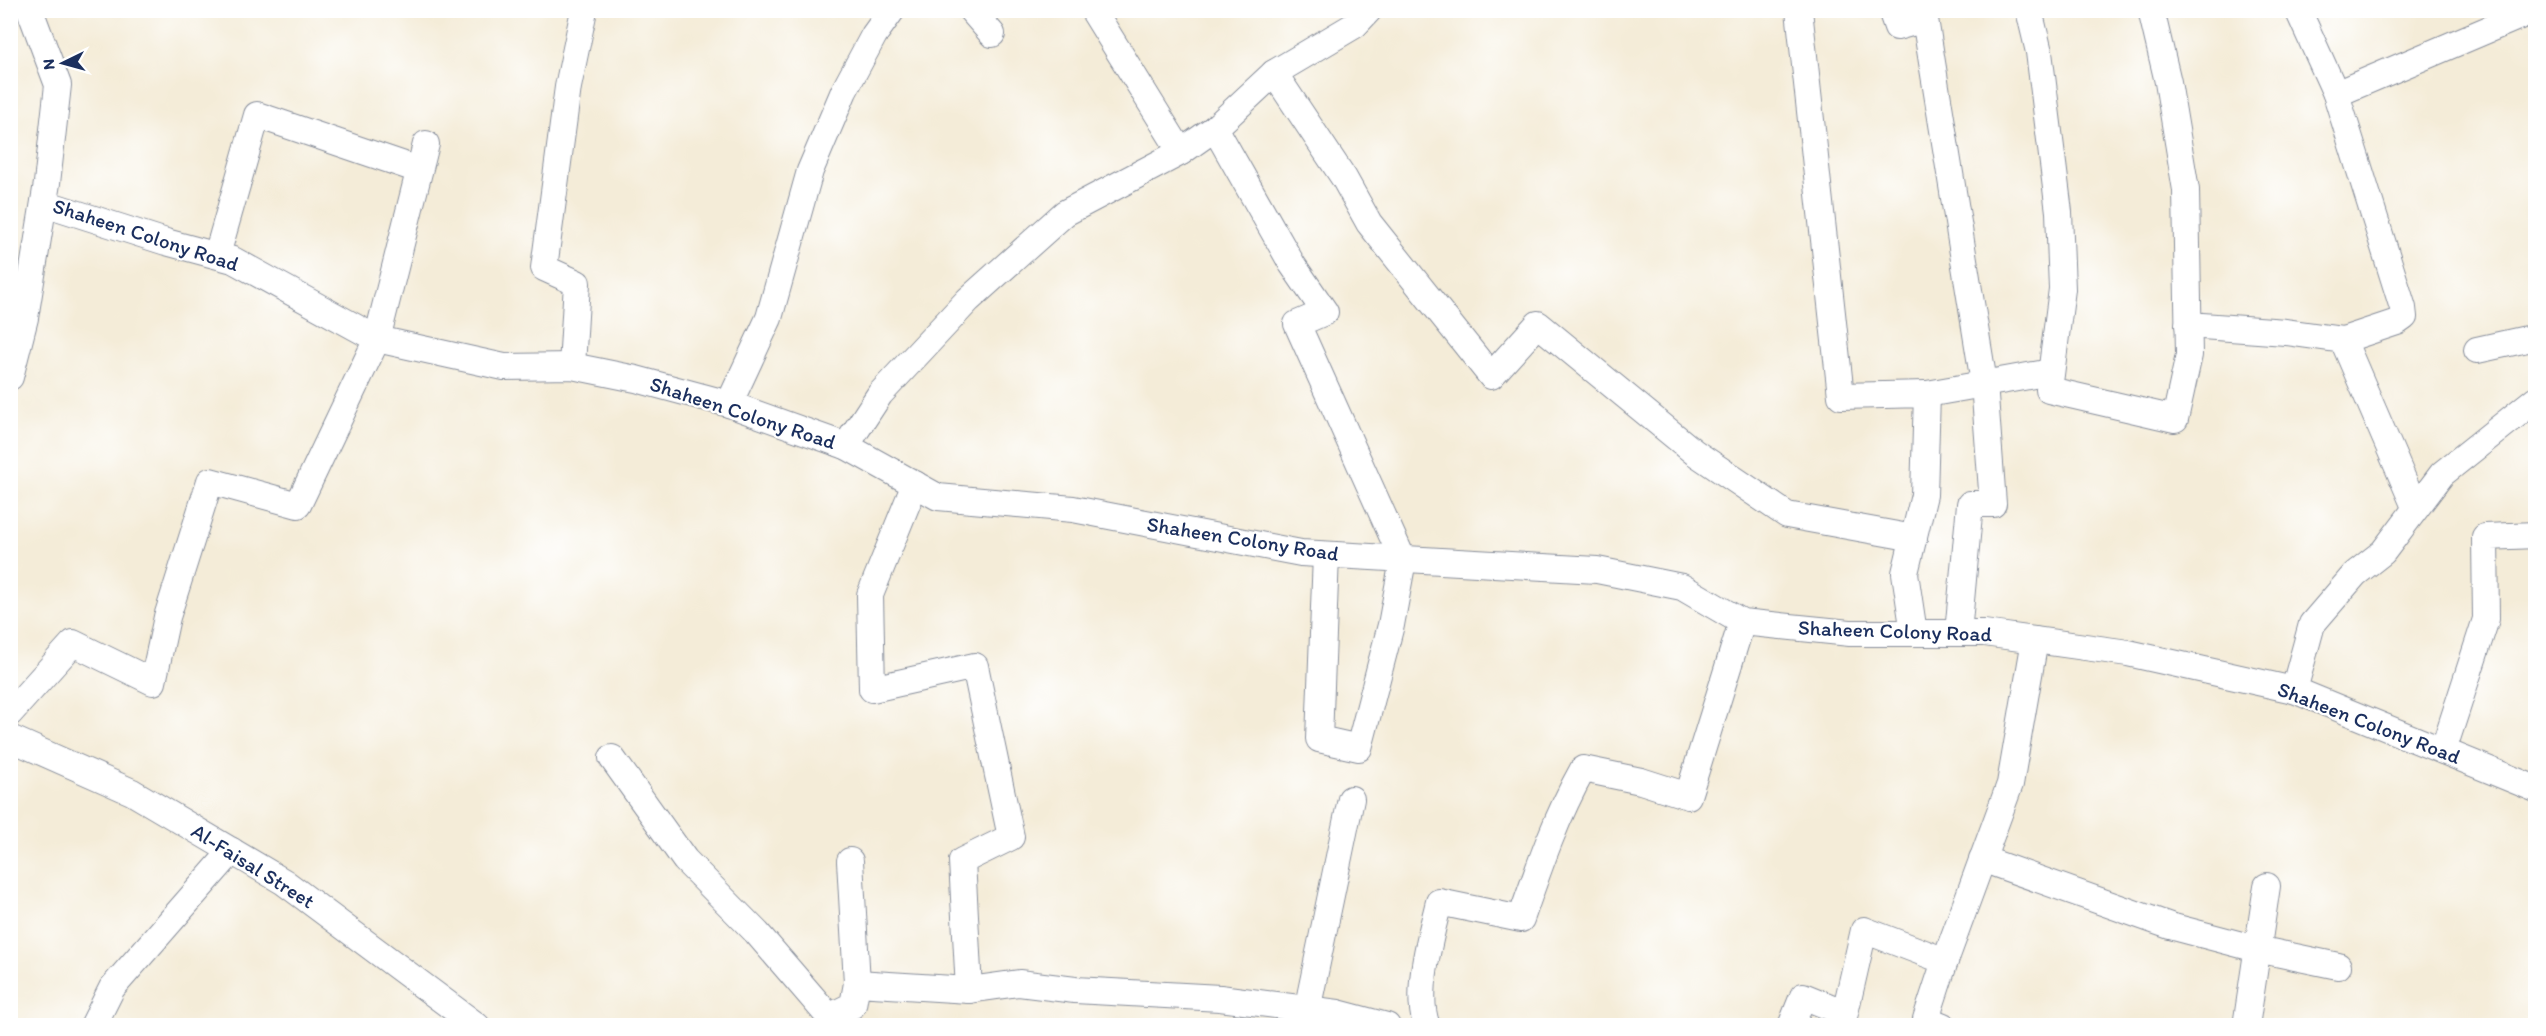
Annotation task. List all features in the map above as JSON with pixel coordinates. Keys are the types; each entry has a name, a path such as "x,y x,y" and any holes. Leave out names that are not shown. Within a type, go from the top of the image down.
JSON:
{"street":[{"path":"10,378 25,318 44,203 58,85 30,10"},
{"path":"572,366 578,283 544,268 567,87 584,10"},
{"path":"729,404 769,318 810,171 844,91 874,35 892,10"},
{"path":"971,10 992,34"},
{"path":"1093,10 1181,152"},
{"path":"846,446 880,394 968,300 1065,213 1181,152 1215,128 1274,73 1355,25 1369,10"},
{"path":"1799,10 1841,396 1927,394 2051,372"},
{"path":"1891,10 1897,27 1925,20 1984,383 1993,504 1970,504 1958,633"},
{"path":"2036,12 2040,63 2059,212 2062,289 2049,390 2175,419 2189,354 2186,190 2168,82 2151,10"},
{"path":"2188,325 2286,332 2343,340 2397,322 2404,317 2336,94 2298,10"},
{"path":"2336,94 2534,10"},
{"path":"1274,73 1344,178 1369,223 1491,376 1538,324 1694,452 1787,515 1914,538"},
{"path":"217,255 257,115 419,170"},
{"path":"1215,128 1292,264 1325,312 1297,324 1402,560 1391,625 1359,748 1319,739 1326,555"},
{"path":"10,713 73,643 153,682 167,617 210,481 298,505 377,339 426,144"},
{"name":"Shaheen Colony Road","path":"44,203 233,260 377,339 504,367 572,366 729,404 846,446 939,497 1073,510 1290,551 1326,555 1597,570 1682,586 1742,622 1850,633 1984,633 2128,653 2294,690 2535,789"},
{"path":"2477,350 2535,337"},
{"path":"2343,340 2415,507"},
{"path":"1914,633 1905,573 1924,495 1927,394"},
{"path":"2294,690 2312,624 2355,574 2383,552 2442,474 2535,399"},
{"path":"915,484 870,595 872,689 975,666 1011,837 962,861 969,990"},
{"path":"2443,751 2486,619 2486,537 2535,535"},
{"path":"1427,1026 1423,1016 1425,962 1439,902 1521,919 1547,843 1565,800 1583,769 1641,781 1688,796 1742,622"},
{"path":"1943,1026 1926,1019 2010,784 2035,640"},
{"name":"Al-Faisal Street","path":"10,738 132,792 284,882 477,1026"},
{"path":"612,758 685,860 757,933 834,1021 853,1005 857,983 850,861"},
{"path":"1305,1017 1351,799"},
{"path":"93,1026 112,988 232,851"},
{"path":"1982,859 2170,926 2258,949 2338,966"},
{"path":"2246,1026 2267,886"},
{"path":"1791,1026 1803,996 1845,1013 1864,930 1945,961"},
{"path":"857,983 969,990 1019,983 1075,990 1220,998 1305,1017 1338,1013 1387,1026"}]}
